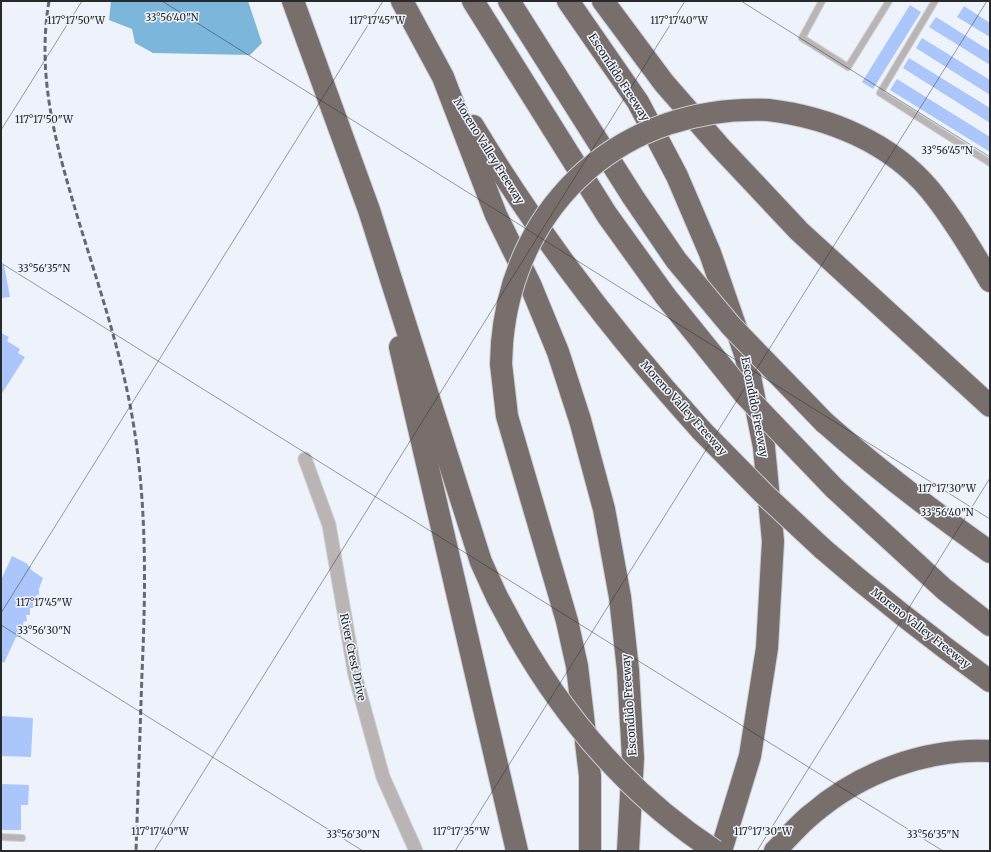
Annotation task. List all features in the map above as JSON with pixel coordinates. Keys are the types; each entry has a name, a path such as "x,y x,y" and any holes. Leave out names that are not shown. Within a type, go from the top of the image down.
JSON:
{"highway":[{"path":"293,1 369,210 479,555 497,597 518,636 556,698 582,732 611,764 684,829 715,851"},
{"name":"Escondido Freeway","path":"402,1 443,77 496,215 530,284 558,352 580,420 604,508 620,597 628,670 633,758 628,851"},
{"path":"473,1 607,215 666,297 745,396 834,488 944,590 990,625"},
{"path":"508,1 633,197 676,260 730,326 824,422 937,515 990,552"},
{"name":"Escondido Freeway","path":"568,1 638,102 677,176 710,253 746,357 764,447 772,541 767,648 750,756 721,851"},
{"path":"603,1 664,83 720,147 799,231 990,406"},
{"name":"Moreno Valley Freeway","path":"443,77 488,151 544,236 614,329 702,430 764,494 823,549 937,643 990,681"},
{"path":"590,851 590,776 577,666 563,606 507,416 501,364 504,319 510,294 522,257 553,206 580,175 610,152 668,122 712,112 742,109 791,113 823,121 858,135 884,150 909,169 929,188 949,214 990,281"},
{"path":"369,210 517,851"},
{"path":"775,851 811,814 838,793 867,777 932,755 990,751"}],"street":[{"name":"River Crest Drive","path":"305,459 329,525 355,675 382,777 416,851"}],"lane":[{"path":"822,1 802,38 848,67 889,1"},
{"path":"935,1 880,93 990,163"},
{"path":"1,837 22,838"}],"water":[{"path":"111,1 248,1 262,43 250,55 153,53 135,43 132,29 109,20"}],"building":[{"path":"910,5 921,12 873,89 862,82"},
{"path":"964,6 990,23 990,37 957,17"},
{"path":"936,17 990,51 990,65 929,27"},
{"path":"922,38 990,80 990,95 916,48"},
{"path":"909,58 990,108 990,123 903,68"},
{"path":"897,79 990,137 990,152 890,90"},
{"path":"1,265 4,265 10,297 1,298"},
{"path":"1,333 9,337 7,341 20,349 18,353 25,357 1,395"},
{"path":"12,556 28,564 27,565 31,567 30,569 43,578 39,589 39,595 36,595 36,602 33,602 33,608 30,608 30,615 26,615 27,621 23,622 24,628 20,628 21,637 16,637 4,663 1,661 1,580"},
{"path":"2,716 33,718 31,757 1,756"},
{"path":"1,784 29,785 28,805 21,805 21,830 1,830"}],"railway":[{"path":"49,1 45,58 47,86 56,140 79,222 108,315 120,362 131,410 140,475 143,508 144,607 136,851"}]}
